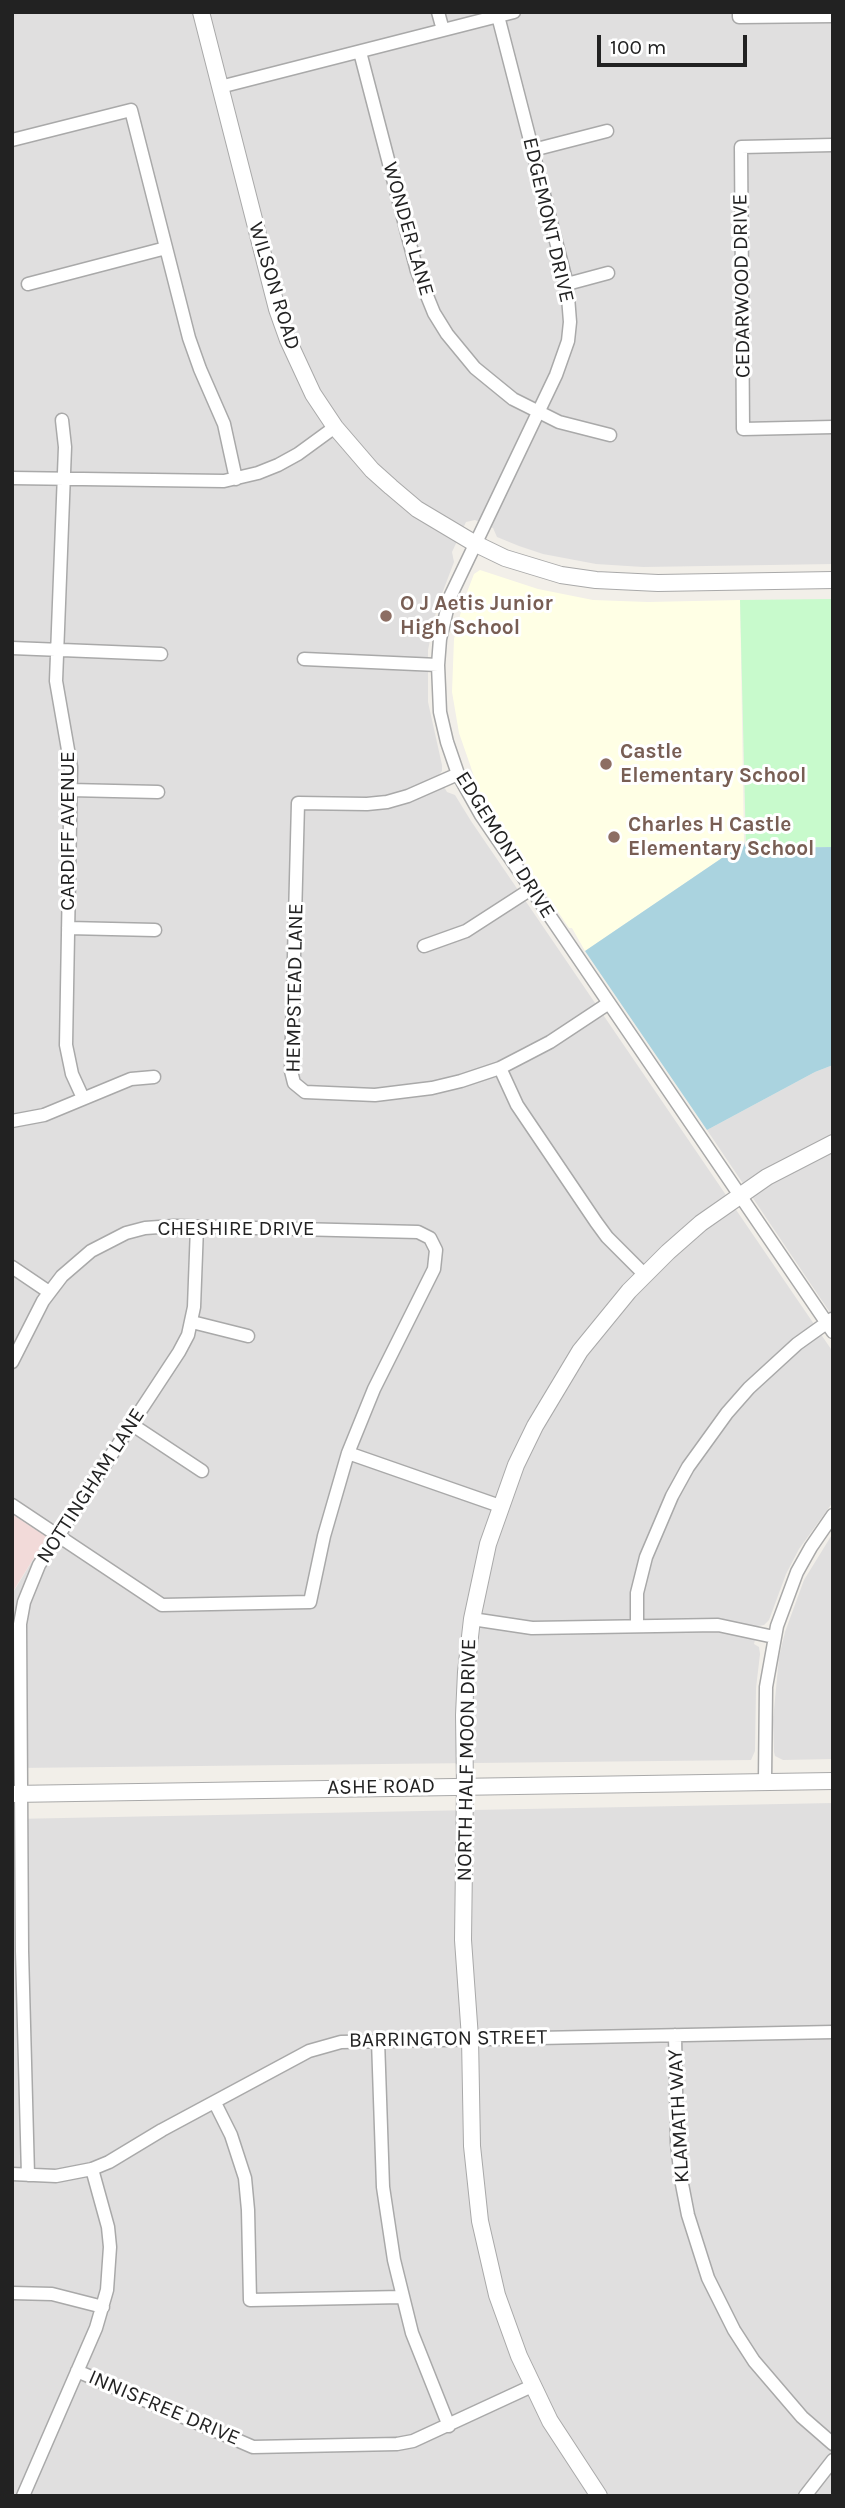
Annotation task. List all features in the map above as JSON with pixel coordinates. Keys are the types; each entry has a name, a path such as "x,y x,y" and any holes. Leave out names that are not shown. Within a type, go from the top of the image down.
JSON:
{"street":[{"name":"WILSON ROAD","path":"201,12 280,320 313,394 335,427 372,470 401,496 445,527 474,543 535,568 596,580 658,583 833,580"},
{"path":"438,12 443,30"},
{"path":"220,88 514,12"},
{"path":"739,12 739,17 833,16"},
{"name":"EDGEMONT DRIVE","path":"498,16 567,284 570,303 568,341 556,375 450,597 440,639 438,665 440,712 447,742 458,774 476,807 739,1195 831,1324"},
{"name":"WONDER LANE","path":"360,52 417,271 434,313 447,334 475,368 513,399 538,413 582,429 610,435"},
{"path":"12,141 131,110 189,338 226,430 236,479"},
{"path":"533,150 607,131"},
{"name":"CEDARWOOD DRIVE","path":"833,145 741,147 743,429 833,427"},
{"path":"28,284 166,248"},
{"path":"567,284 608,273"},
{"name":"CARDIFF AVENUE","path":"61,420 65,447 56,681 70,754 66,1045 72,1074 83,1098"},
{"path":"12,478 204,482 236,479 278,465 335,427"},
{"path":"12,648 161,654"},
{"path":"304,659 438,665"},
{"name":"HEMPSTEAD LANE","path":"458,774 408,796 387,802 298,803 292,1077 298,1088 304,1092 375,1095 432,1088 500,1068 550,1042 609,1003"},
{"path":"70,790 158,792"},
{"path":"424,946 466,931 531,889"},
{"path":"68,928 155,930"},
{"path":"500,1068 517,1105 596,1222 607,1237 645,1275"},
{"path":"12,1121 44,1115 131,1079 154,1077"},
{"name":"NORTH HALF MOON DRIVE","path":"599,2496 566,2449 532,2386 497,2295 480,2221 472,2146 470,2039 463,1940 466,1672 472,1619 480,1575 500,1506 520,1455 556,1388 607,1316 645,1275 701,1223 739,1195 801,1158 833,1143"},
{"name":"NOTTINGHAM LANE","path":"28,2175 17,1794 20,1624 30,1583 179,1352 192,1322 197,1227"},
{"name":"CHESHIRE DRIVE","path":"12,1362 49,1292 76,1263 110,1240 145,1228 424,1233 434,1244 437,1261 374,1389 348,1453"},
{"path":"12,1267 49,1292"},
{"path":"192,1322 248,1336"},
{"path":"637,1626 637,1593 646,1557 672,1496 688,1467 713,1431 749,1388 797,1344 831,1324"},
{"path":"131,1424 202,1471"},
{"path":"12,1505 162,1605 310,1602 324,1536 348,1453 500,1506"},
{"path":"765,1780 766,1686 774,1637 797,1572 810,1547 833,1514"},
{"path":"472,1619 532,1628 718,1625 774,1637"},
{"name":"ASHE ROAD","path":"17,1794 833,1781"},
{"name":"BARRINGTON STREET","path":"12,2174 56,2176 92,2169 309,2051 341,2042 833,2032"},
{"name":"KLAMATH WAY","path":"675,2035 677,2143 681,2179 691,2226 708,2278 729,2322 754,2361 802,2417 833,2444"},
{"path":"378,2040 383,2187 389,2236 402,2297 424,2368 449,2426"},
{"path":"215,2103 231,2135 245,2178 250,2300 402,2297"},
{"path":"23,2496 103,2307 110,2270 110,2247 104,2207 92,2169"},
{"path":"12,2293 51,2294 103,2307"},
{"name":"INNISFREE DRIVE","path":"77,2371 253,2447 397,2444 413,2441 532,2386"},
{"path":"805,2496 833,2460"}],"shaded area":[{"path":"12,12 833,12 833,564 643,567 596,564 543,554 519,546 497,537 493,528 475,520 466,522 452,552 454,562 437,607 428,650 428,702 442,765 438,776 447,792 455,795 833,1352 833,1502 799,1549 786,1574 769,1620 758,1626 754,1644 759,1647 760,1654 756,1688 755,1751 751,1760 16,1768 12,1594 47,1537 12,1514"},
{"name":"Castle Elementary School","path":"480,570 538,589 593,600 740,600 744,843 585,951 477,791 459,733 452,692 454,639 464,600 474,574"},
{"path":"833,1065 833,1317 707,1130"},
{"path":"12,1514 47,1537 12,1593"},
{"path":"833,1533 833,1759 783,1760 775,1756 774,1752 773,1720 779,1657 804,1580"},
{"path":"12,1617 16,1768 12,1768"},
{"path":"833,1803 833,2496 12,2496 12,1819"}],"green space":[{"path":"833,599 833,847 746,848 740,600"}],"water":[{"path":"744,843 746,848 833,847 833,1065 707,1130 585,951"}],"place":[{"name":"O J Aetis Junior High School","path":"386,616"},
{"name":"Castle Elementary School","path":"606,764"},
{"name":"Charles H Castle Elementary School","path":"614,837"}]}
